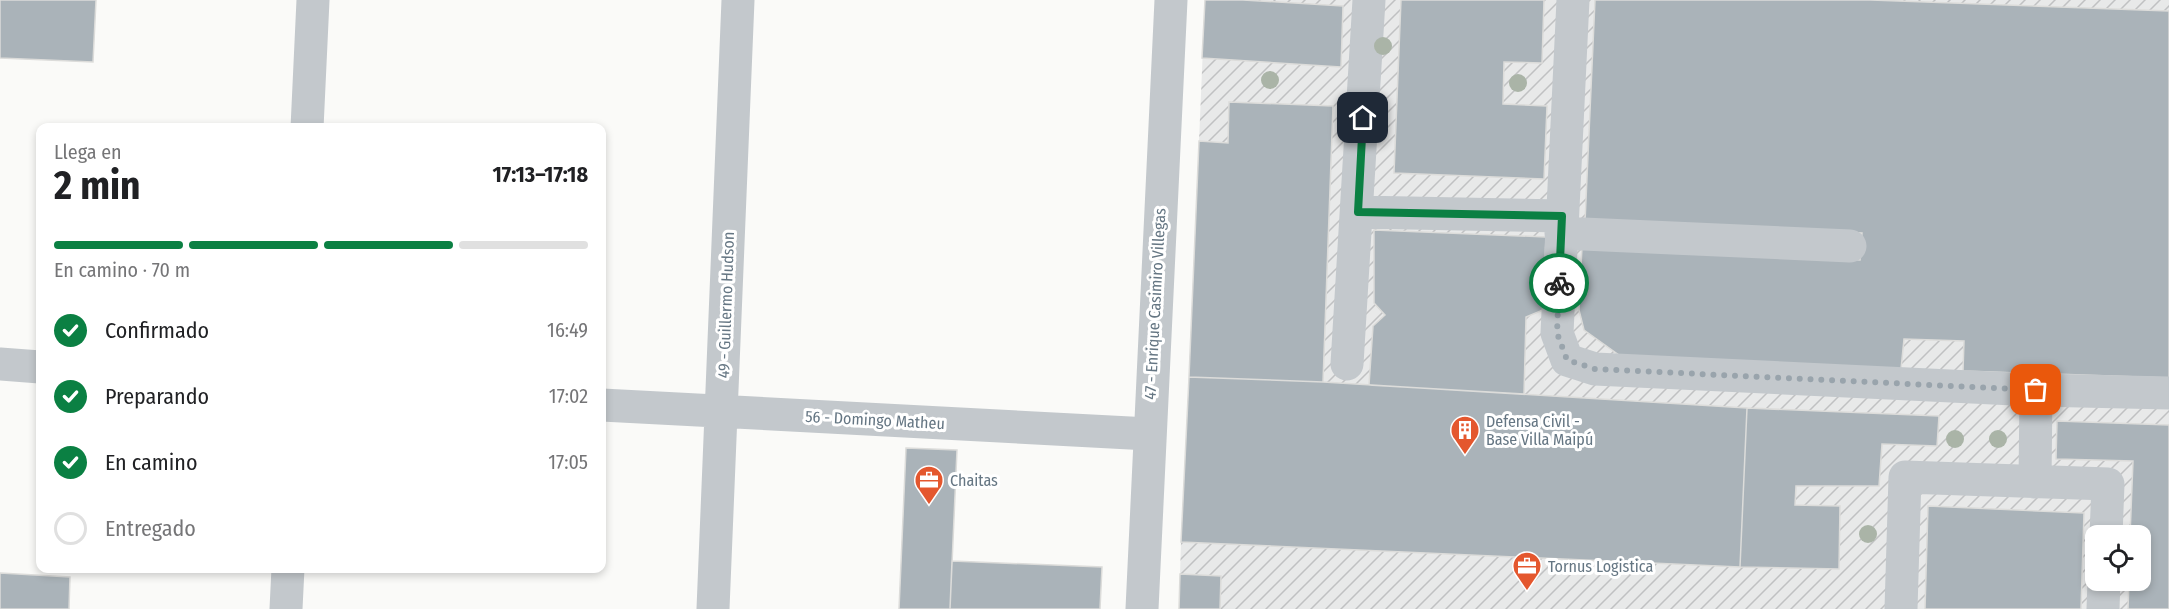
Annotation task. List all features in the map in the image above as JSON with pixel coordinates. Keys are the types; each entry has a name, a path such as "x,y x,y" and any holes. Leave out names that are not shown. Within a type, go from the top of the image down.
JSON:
{"street":[{"path":"307,123 313,0"},
{"name":"49 - Guillermo Hudson","path":"713,609 738,0"},
{"name":"47 - Enrique Casimiro Villegas","path":"1142,609 1171,0"},
{"path":"1347,364 1358,212 1369,0"},
{"path":"1573,0 1557,333 1567,360 1595,369 2036,390 2169,393"},
{"path":"1358,212 1850,246"},
{"path":"0,364 36,367"},
{"path":"2035,482 2036,390"},
{"name":"56 - Domingo Matheu","path":"606,405 1149,434"},
{"path":"1901,609 1905,477 2108,484 2106,525"},
{"path":"286,609 288,573"},
{"path":"2103,609 2104,591"}],"shaded area":[{"path":"1205,0 2169,0 2169,609 1179,609 1181,542 1740,567 1746,408 1323,382 1189,377"}],"building":[{"path":"0,0 96,0 93,62 0,58"},
{"path":"1205,0 1343,6 1341,67 1202,58"},
{"path":"1401,0 1544,0 1542,63 1504,62 1503,104 1547,106 1544,179 1394,173"},
{"path":"1595,0 1871,0 2169,11 2169,378 1963,371 1964,341 1904,339 1901,369 1626,360 1584,330 1579,310 1582,246 1860,260 1862,233 1585,222"},
{"path":"1229,102 1333,106 1323,382 1189,377 1199,141 1228,143"},
{"path":"1374,230 1546,237 1543,310 1526,317 1524,394 1369,385 1373,326 1385,315 1374,303"},
{"name":"Defensa Civil - Base Villa Maipú","path":"1189,377 1323,382 1747,408 1740,567 1181,542"},
{"path":"1747,408 1939,416 1937,446 1882,444 1879,486 1796,486 1795,505 1840,506 1839,569 1740,567"},
{"path":"2057,421 2169,425 2169,609 2128,609 2129,591 2151,591 2151,525 2130,525 2133,461 2056,459"},
{"name":"Chaitas","path":"906,448 957,450 950,609 899,609"},
{"path":"1928,506 2084,513 2081,609 1925,609"},
{"path":"952,561 1102,567 1100,609 950,609"},
{"path":"0,573 70,577 69,609 0,609"},
{"path":"1180,574 1221,576 1220,609 1179,609"}],"way so far":[{"path":"1559,283 1557,333 1567,360 1595,369 2036,390"}],"place":[{"name":"Defensa Civil - Base Villa Maipú","path":"1465,456"},
{"name":"Chaitas","path":"929,506"},
{"name":"Tornus Logistica","path":"1527,592"}],"route":[{"path":"1363,118 1358,212 1562,216 1559,283"}]}
